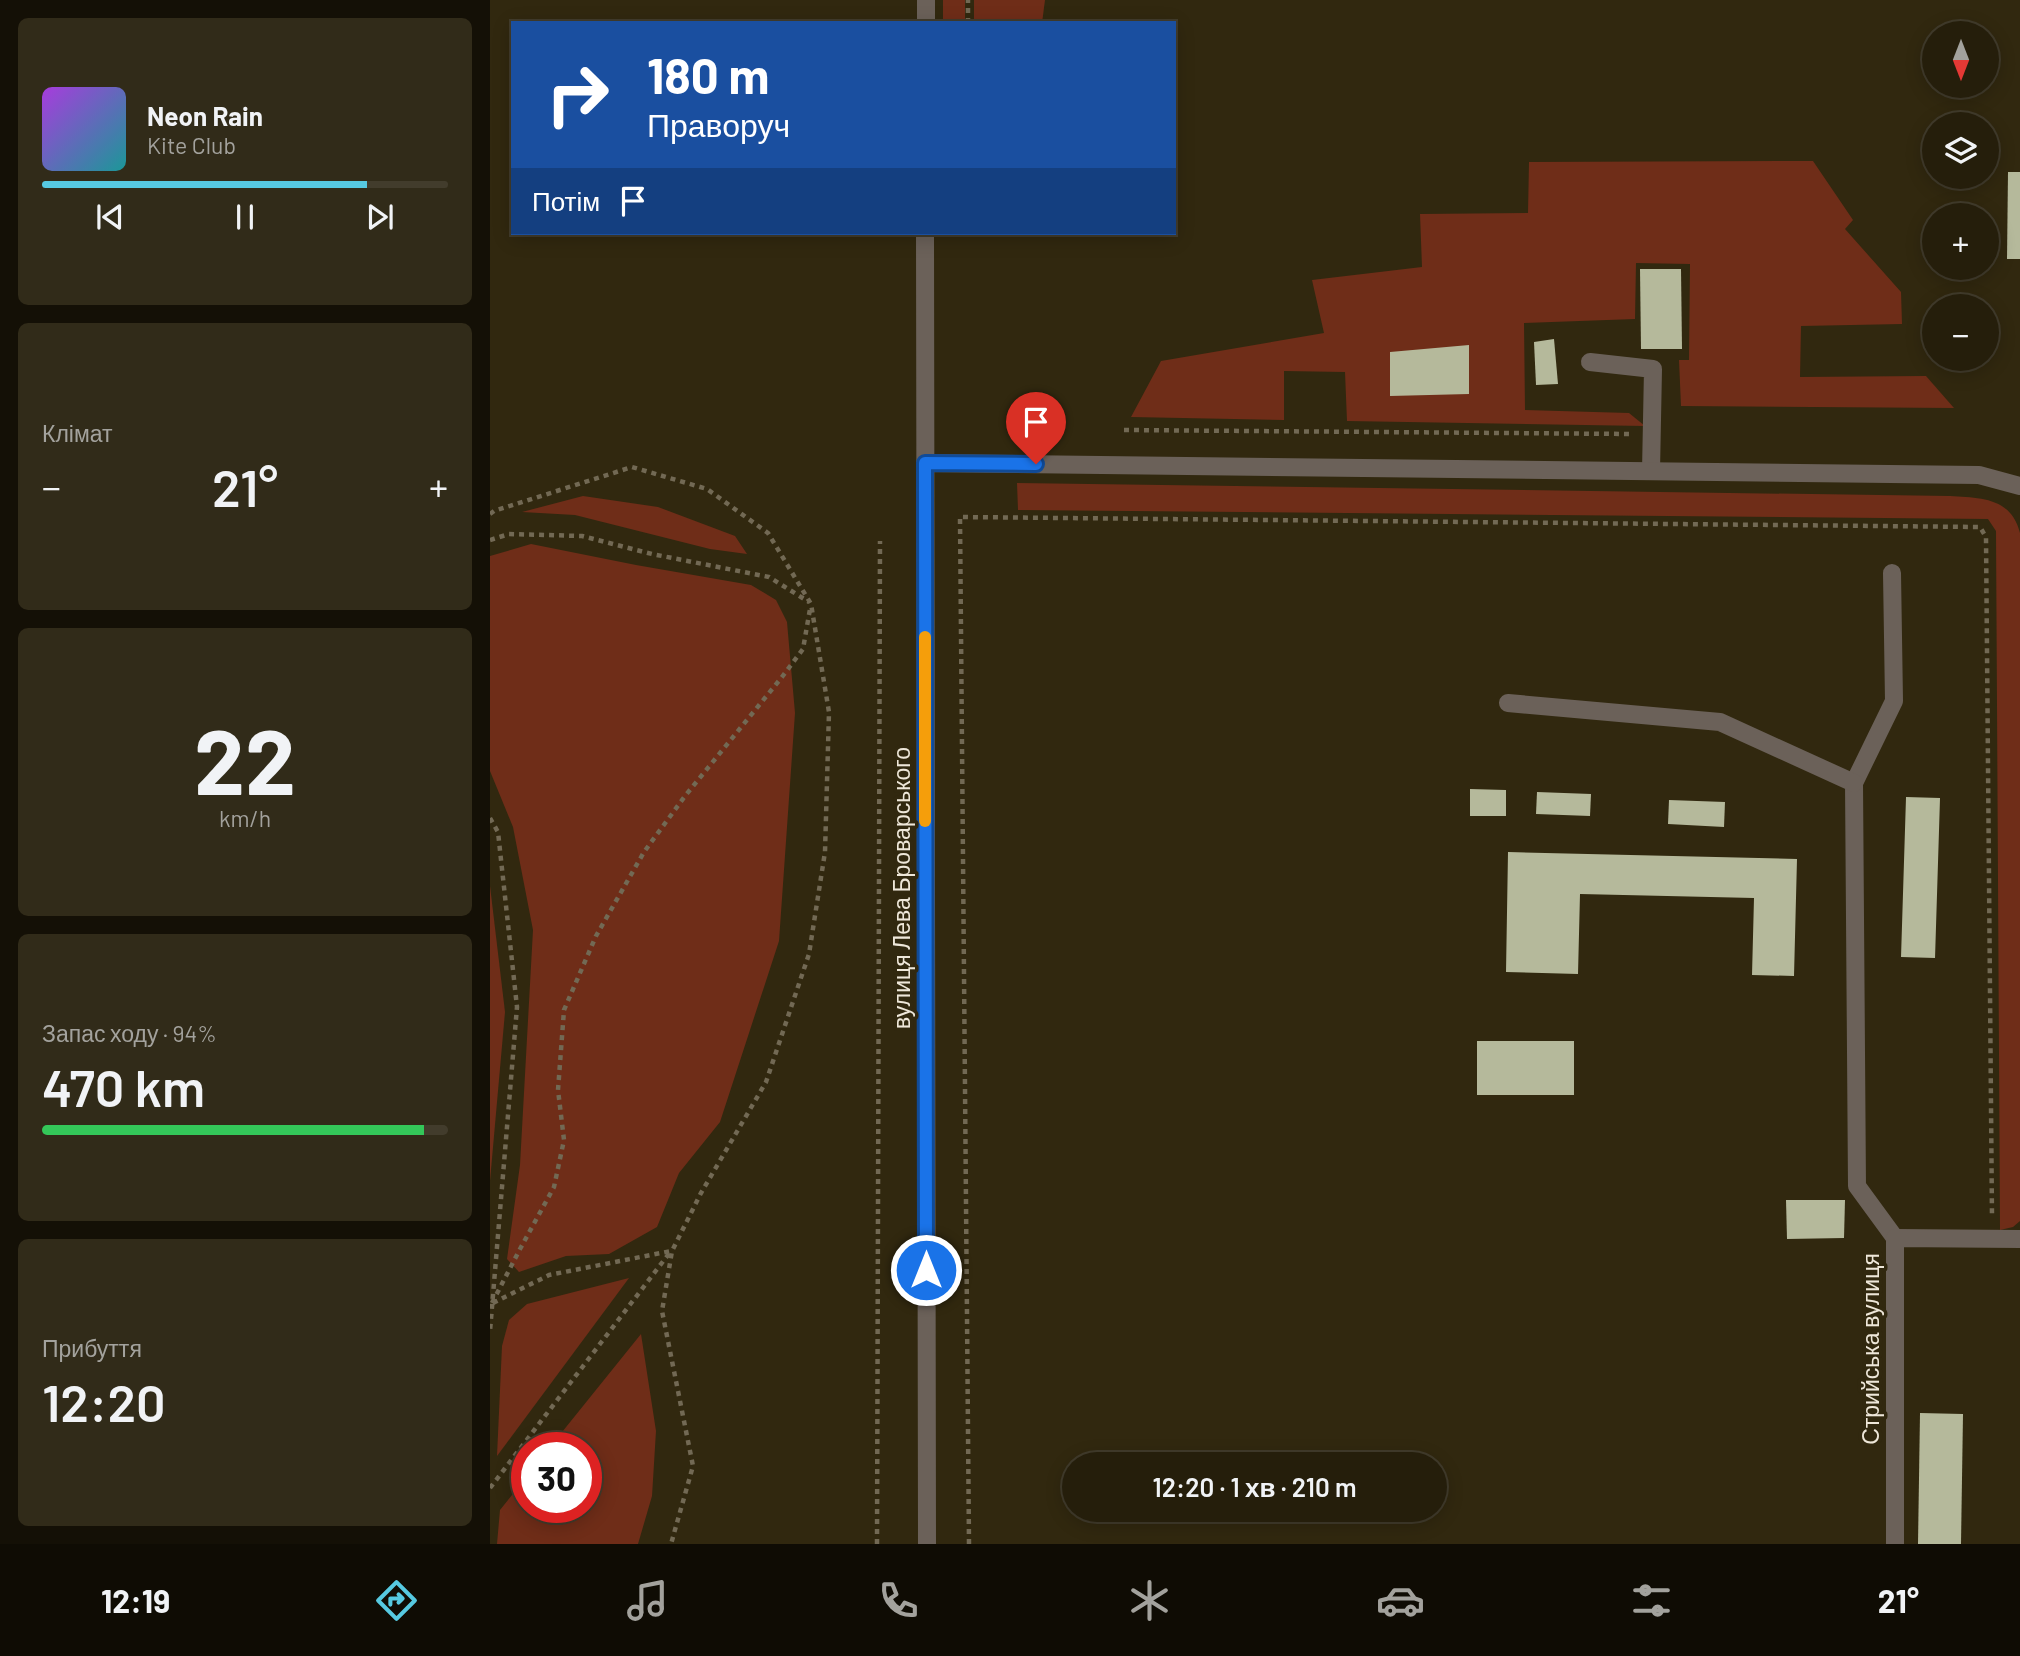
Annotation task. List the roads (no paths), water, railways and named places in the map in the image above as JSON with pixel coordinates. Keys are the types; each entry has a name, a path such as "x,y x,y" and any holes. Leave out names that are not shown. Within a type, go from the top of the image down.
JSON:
{"street":[{"path":"926,0 926,21"},
{"name":"вулиця Лева Броварського","path":"925,235 927,1544"},
{"path":"1590,362 1653,369 1651,471"},
{"path":"925,463 1979,475 2020,486"},
{"path":"1892,573 1894,701 1854,783 1857,1186 1895,1238"},
{"path":"1508,703 1720,722 1854,783"},
{"name":"Стрийська вулиця","path":"1895,1544 1895,1238 2020,1238"}]}
